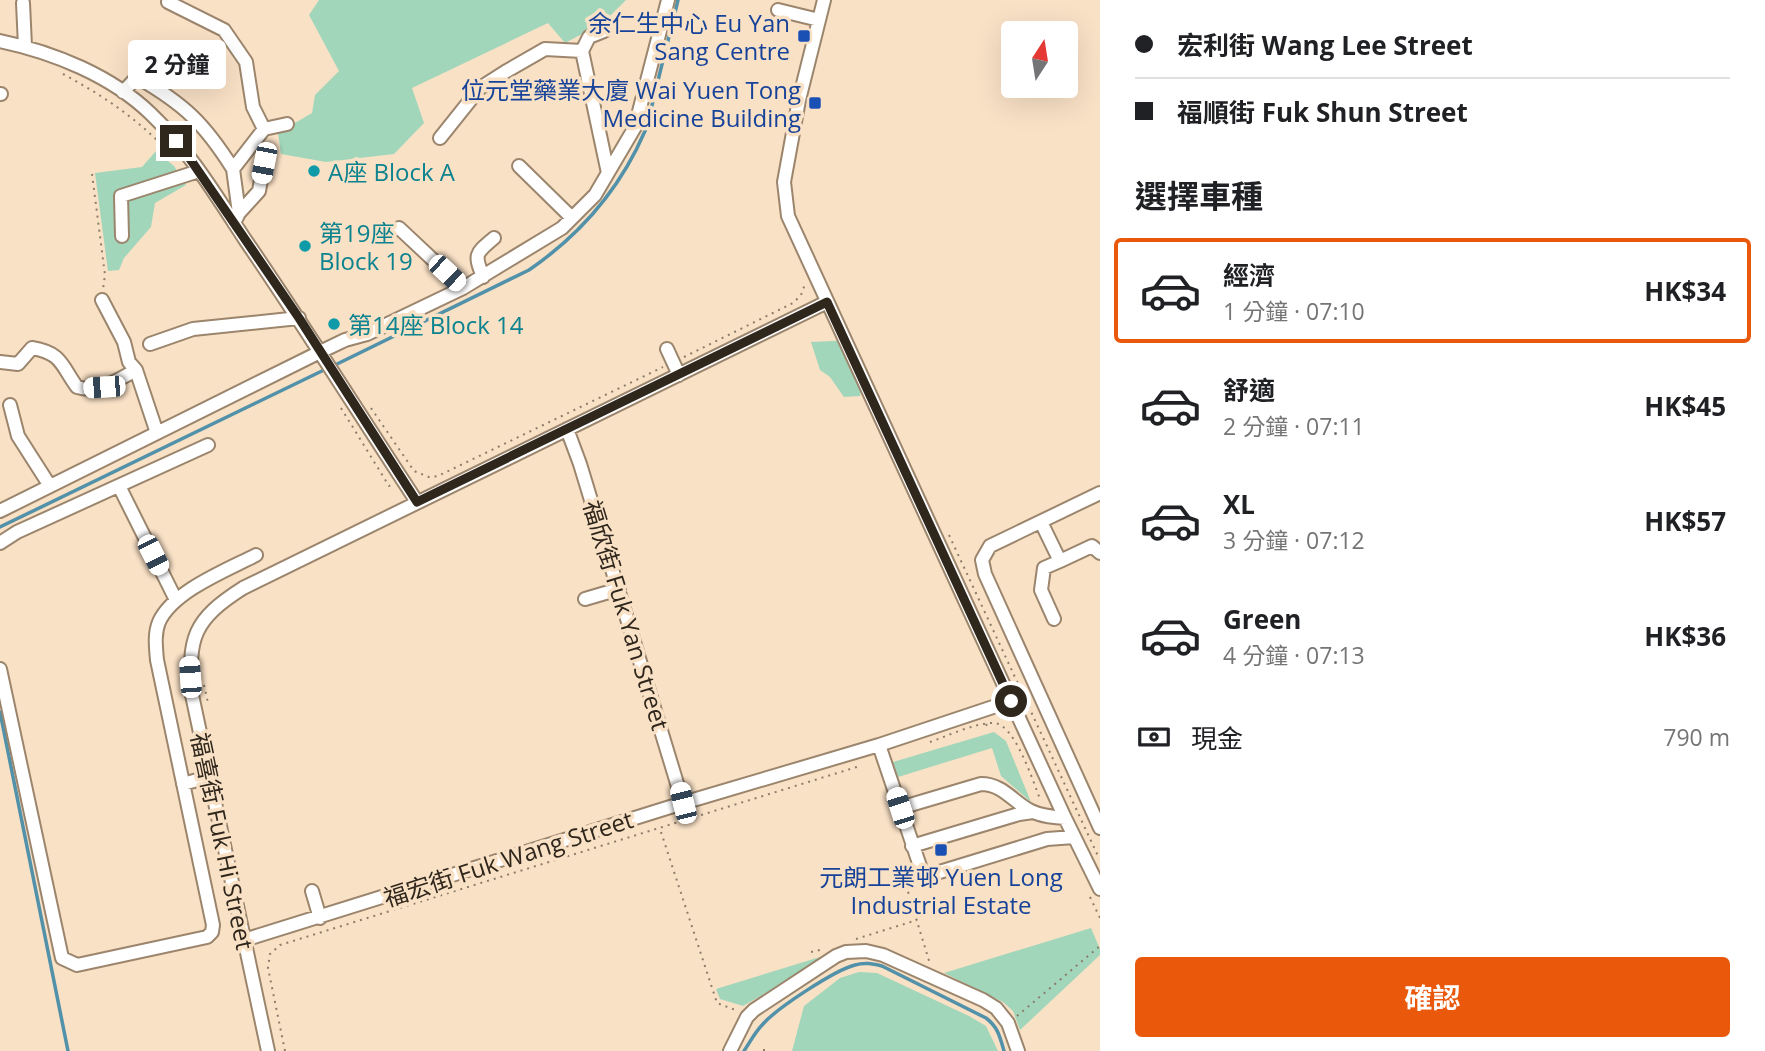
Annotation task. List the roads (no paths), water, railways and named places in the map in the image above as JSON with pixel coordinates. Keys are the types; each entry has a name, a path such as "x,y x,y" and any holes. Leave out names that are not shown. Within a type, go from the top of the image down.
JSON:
{"street":[{"path":"0,511 322,355 345,340 367,334 463,288 562,228 595,195 639,117 668,0"},
{"path":"824,0 799,100 784,181 788,216 1100,889"},
{"path":"168,2 224,30 246,62 253,107 264,129"},
{"path":"23,3 25,46"},
{"path":"778,10 819,20"},
{"path":"604,31 589,37 582,51 608,173"},
{"path":"0,41 25,46 64,61 123,92 150,113 188,156 236,218 417,502"},
{"path":"440,138 480,88 505,72 545,49 582,51"},
{"path":"123,92 154,53"},
{"path":"137,77 165,93 192,114 233,169 236,218"},
{"path":"233,169 264,129 287,124"},
{"path":"236,218 259,191 264,163"},
{"path":"519,166 572,218"},
{"path":"122,236 121,196 199,171"},
{"path":"399,228 463,288"},
{"path":"483,277 476,259 478,251 495,239"},
{"path":"102,300 124,342 129,362 136,370 157,433"},
{"name":"福喜街 Fuk Hi Street","path":"268,1051 191,695 189,660 196,629 218,604 243,588 567,429 676,369 827,302"},
{"path":"150,344 193,329 299,318"},
{"path":"0,362 18,365 32,348 43,350 55,355 77,387 83,389 104,387 136,370"},
{"path":"667,349 676,369"},
{"path":"10,405 18,436 50,486"},
{"name":"福欣街 Fuk Yan Street","path":"567,429 619,589 683,803"},
{"path":"0,543 16,532 208,445"},
{"path":"119,486 176,600"},
{"path":"1100,493 990,546 982,560 991,587 1100,828"},
{"path":"1041,522 1059,561"},
{"path":"1054,619 1041,590 1044,568 1092,546 1100,553"},
{"path":"0,669 60,953 66,962 77,965 207,937 212,932 213,925 156,648 159,623 176,600 256,555"},
{"path":"585,599 619,589"},
{"name":"福宏街 Fuk Wang Street","path":"244,940 878,745 1011,701"},
{"path":"878,745 922,872 933,874 1047,839 1074,837"},
{"path":"183,785 208,777"},
{"path":"900,808 981,784 991,784 1032,812 1065,818"},
{"path":"912,846 1032,812"},
{"path":"312,891 320,918"},
{"path":"730,1051 747,1017 764,1003 846,952 874,952 983,1000 996,1008 1008,1023 1018,1051"}],"waterway":[{"path":"333,366 529,270 582,226 624,172 645,131 678,0"},
{"path":"0,527 326,369"},
{"path":"0,712 68,1051"},
{"path":"744,1051 763,1024 793,1000 834,974 866,963 882,966 986,1018 996,1029 1004,1051"}],"place":[{"name":"余仁生中心 Eu Yan Sang Centre","path":"804,36"},
{"name":"位元堂藥業大廈 Wai Yuen Tong Medicine Building","path":"815,103"},
{"name":"A座 Block A","path":"314,171"},
{"name":"第19座 Block 19","path":"305,246"},
{"name":"第14座 Block 14","path":"334,324"},
{"name":"元朗工業邨 Yuen Long Industrial Estate","path":"941,850"}]}
